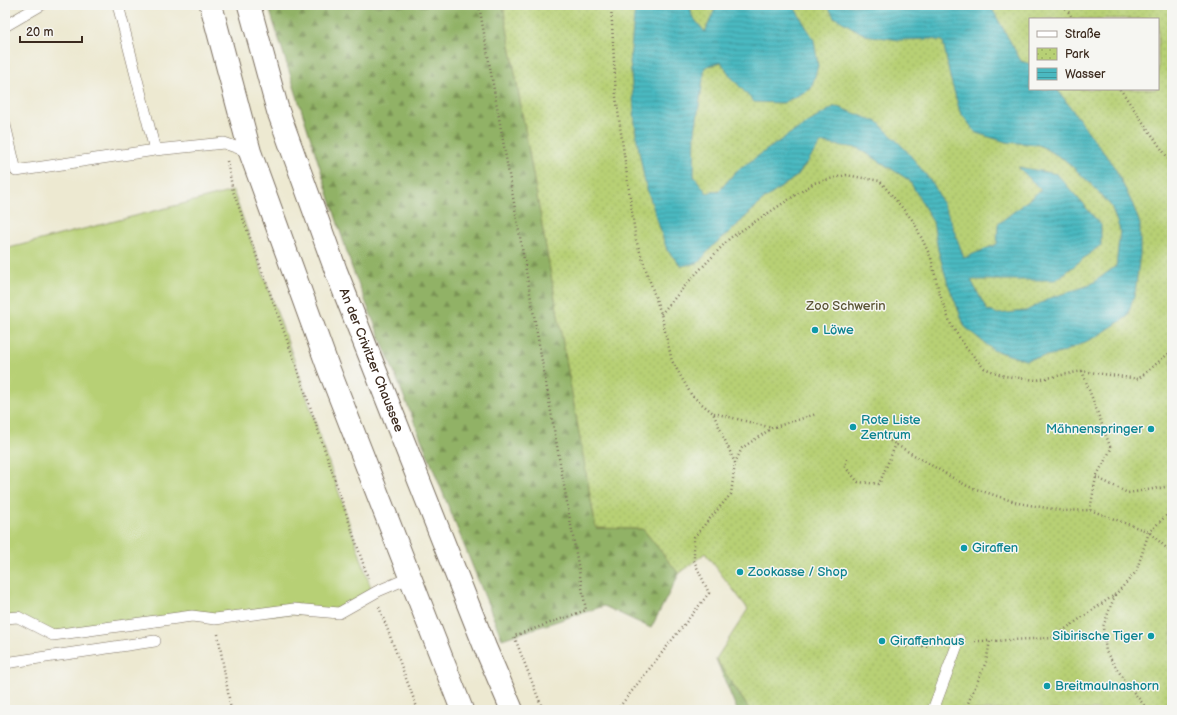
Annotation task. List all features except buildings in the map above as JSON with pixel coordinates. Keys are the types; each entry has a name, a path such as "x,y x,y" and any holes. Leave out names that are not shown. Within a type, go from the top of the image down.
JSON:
{"street":[{"path":"211,5 250,152 328,367 462,710"},
{"name":"An der Crivitzer Chaussee","path":"249,5 278,111 336,271 482,640 512,710"}],"lane":[{"path":"5,26 41,5"},
{"path":"118,5 154,150"},
{"path":"5,125 16,171 154,150 224,143 250,152"},
{"path":"5,618 18,617 53,635 192,616 215,619 294,609 339,613 373,594 411,577"},
{"path":"933,710 959,640"},
{"path":"5,663 155,641"}],"path":[{"path":"479,5 586,610 514,636 543,710"},
{"path":"610,5 616,97 636,240 661,314 672,361 692,396 713,413 772,428"},
{"path":"1064,5 1072,18"},
{"path":"1121,90 1172,164"},
{"path":"224,143 233,191 296,365 373,594 386,622 418,710"},
{"path":"661,314 730,238 814,183 846,174 880,181 914,222 930,258 939,292 951,325 967,349 984,368 1004,376 1037,380 1082,371 1138,378 1168,354 1172,349"},
{"path":"1082,371 1111,449 1096,477 1090,510"},
{"path":"713,413 734,463"},
{"path":"617,710 709,593 694,561 694,537 731,494 734,463 742,448 772,428 816,414"},
{"path":"890,441 967,486 1018,503 1064,511 1090,510 1149,532 1172,553"},
{"path":"847,458 845,467 858,482 879,484 896,444"},
{"path":"1096,477 1128,493 1172,486"},
{"path":"965,710 986,662 990,641 1052,638 1116,594 1136,572 1149,532 1172,510"},
{"path":"1116,594 1103,627 1106,652 1122,678 1148,710"},
{"path":"215,619 231,710"}],"green space":[{"path":"268,5 503,5 596,528 643,529 679,574 651,628 604,606 502,639 352,268"},
{"name":"Zoo Schwerin","path":"503,5 1172,5 1172,710 750,710 716,659 748,609 705,553 679,574 643,529 596,528"},
{"path":"233,191 296,365 373,594 339,613 192,616 53,635 5,618 5,249"},
{"path":"716,659 750,710 737,710"}],"water":[{"path":"635,5 690,5 692,16 705,32 715,9 715,5 793,5 814,40 818,66 811,89 783,103 754,102 731,77 721,62 705,67 695,132 694,176 707,193 720,190 735,172 788,135 835,106 878,122 906,150 934,185 950,219 964,258 997,244 998,224 1041,190 1018,167 1057,174 1101,225 1101,245 1056,280 971,280 987,310 998,314 1026,311 1050,298 1090,285 1116,266 1120,230 1111,206 1092,185 1065,160 1039,145 1006,142 976,133 960,112 950,77 943,41 931,39 899,40 865,35 834,17 827,5 990,5 1021,61 1029,64 1029,90 1058,90 1115,168 1133,205 1140,224 1140,254 1135,293 1127,317 1096,337 1061,353 1025,360 993,350 965,327 948,284 938,250 933,222 909,180 858,148 821,143 797,176 762,201 714,245 698,263 681,266 667,250 645,183 636,135 630,60"}],"place":[{"name":"Löwe","path":"815,330"},
{"name":"Rote Liste Zentrum","path":"853,427"},
{"name":"Mähnenspringer","path":"1151,429"},
{"name":"Giraffen","path":"964,548"},
{"name":"Zookasse / Shop","path":"740,572"},
{"name":"Sibirische Tiger","path":"1151,636"},
{"name":"Giraffenhaus","path":"882,641"},
{"name":"Breitmaulnashorn","path":"1047,686"}]}
